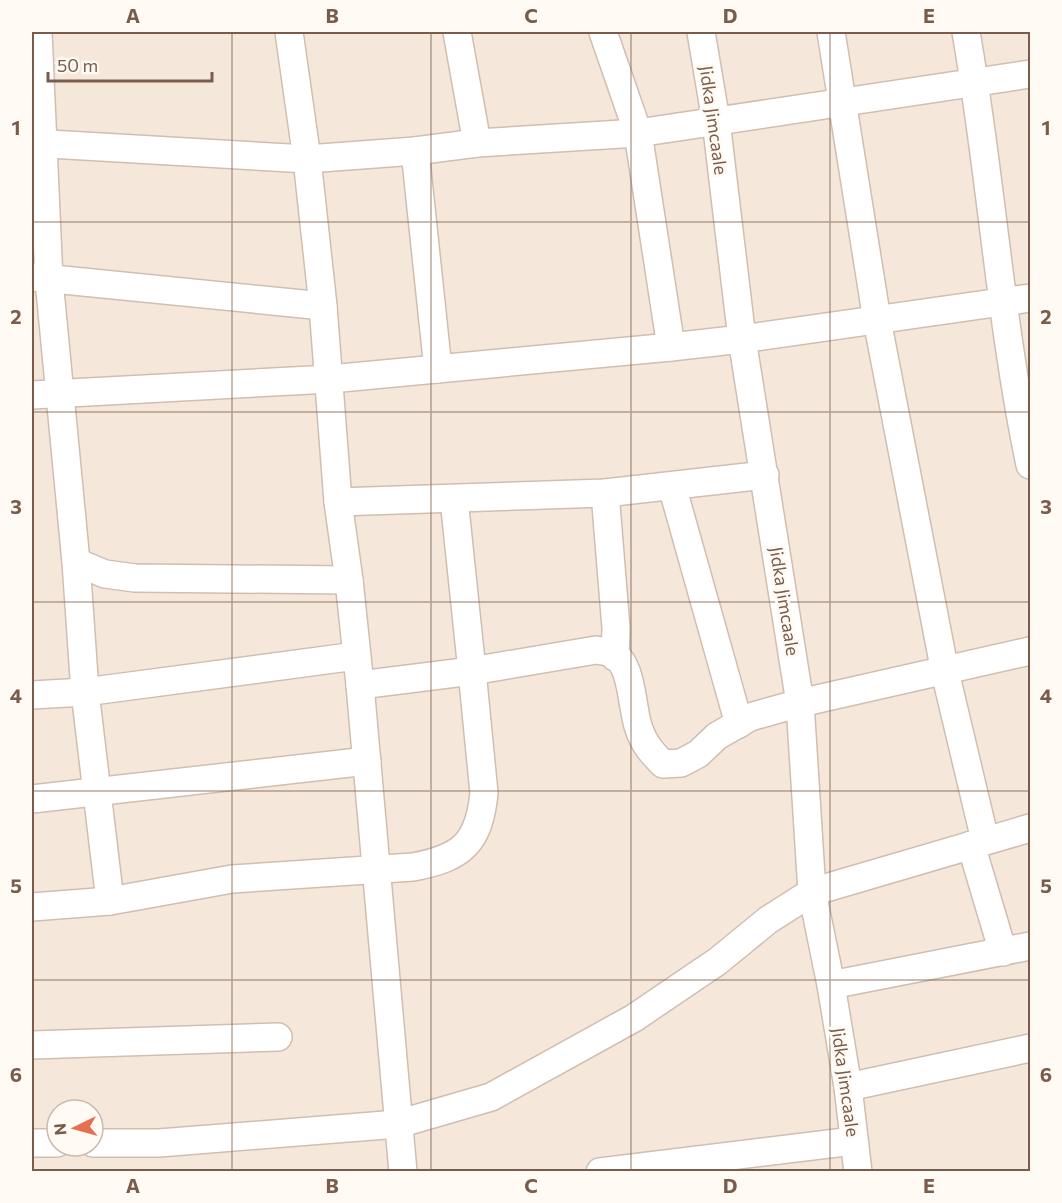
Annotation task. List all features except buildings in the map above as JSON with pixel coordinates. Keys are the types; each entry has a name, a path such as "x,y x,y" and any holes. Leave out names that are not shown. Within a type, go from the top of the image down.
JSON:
{"street":[{"path":"38,32 37,143 40,278 59,394 76,562 85,692 110,901"},
{"path":"289,32 307,159 323,306 338,502 360,685 403,1172"},
{"path":"458,32 477,142"},
{"path":"603,32 638,133 671,347"},
{"name":"Jidka Jimcaale","path":"701,32 716,121 742,339 800,703 812,892 848,1087 858,1172"},
{"path":"831,32 877,320 978,842 1003,952"},
{"path":"966,32 975,82 1003,303 1025,414 1030,465"},
{"path":"37,143 307,159 415,151 477,142 638,133 844,104 1030,74"},
{"path":"415,151 438,369"},
{"path":"40,278 323,306"},
{"path":"32,395 330,379 671,347 1030,298"},
{"path":"338,502 605,493 765,475"},
{"path":"672,486 739,723"},
{"path":"605,493 616,628 615,657"},
{"path":"32,907 110,901 232,879 414,867 438,863 460,851 475,834 482,813 484,793 454,499"},
{"path":"76,562 105,574 135,578 349,580"},
{"path":"360,685 472,671 596,650 611,653 621,661 626,672 638,727 649,750 663,764 681,763 698,754 717,736 750,717 800,703 1030,651"},
{"path":"32,695 85,692 356,656"},
{"path":"32,799 367,761"},
{"path":"105,1143 159,1143 398,1124 491,1097 634,1018 718,961 768,920 812,892 1030,828"},
{"path":"831,986 1030,946"},
{"path":"32,1045 278,1037"},
{"path":"848,1087 1030,1048"},
{"path":"600,1172 853,1141"}],"shaded area":[{"path":"32,32 1030,32 1030,1171 32,1171"}]}
